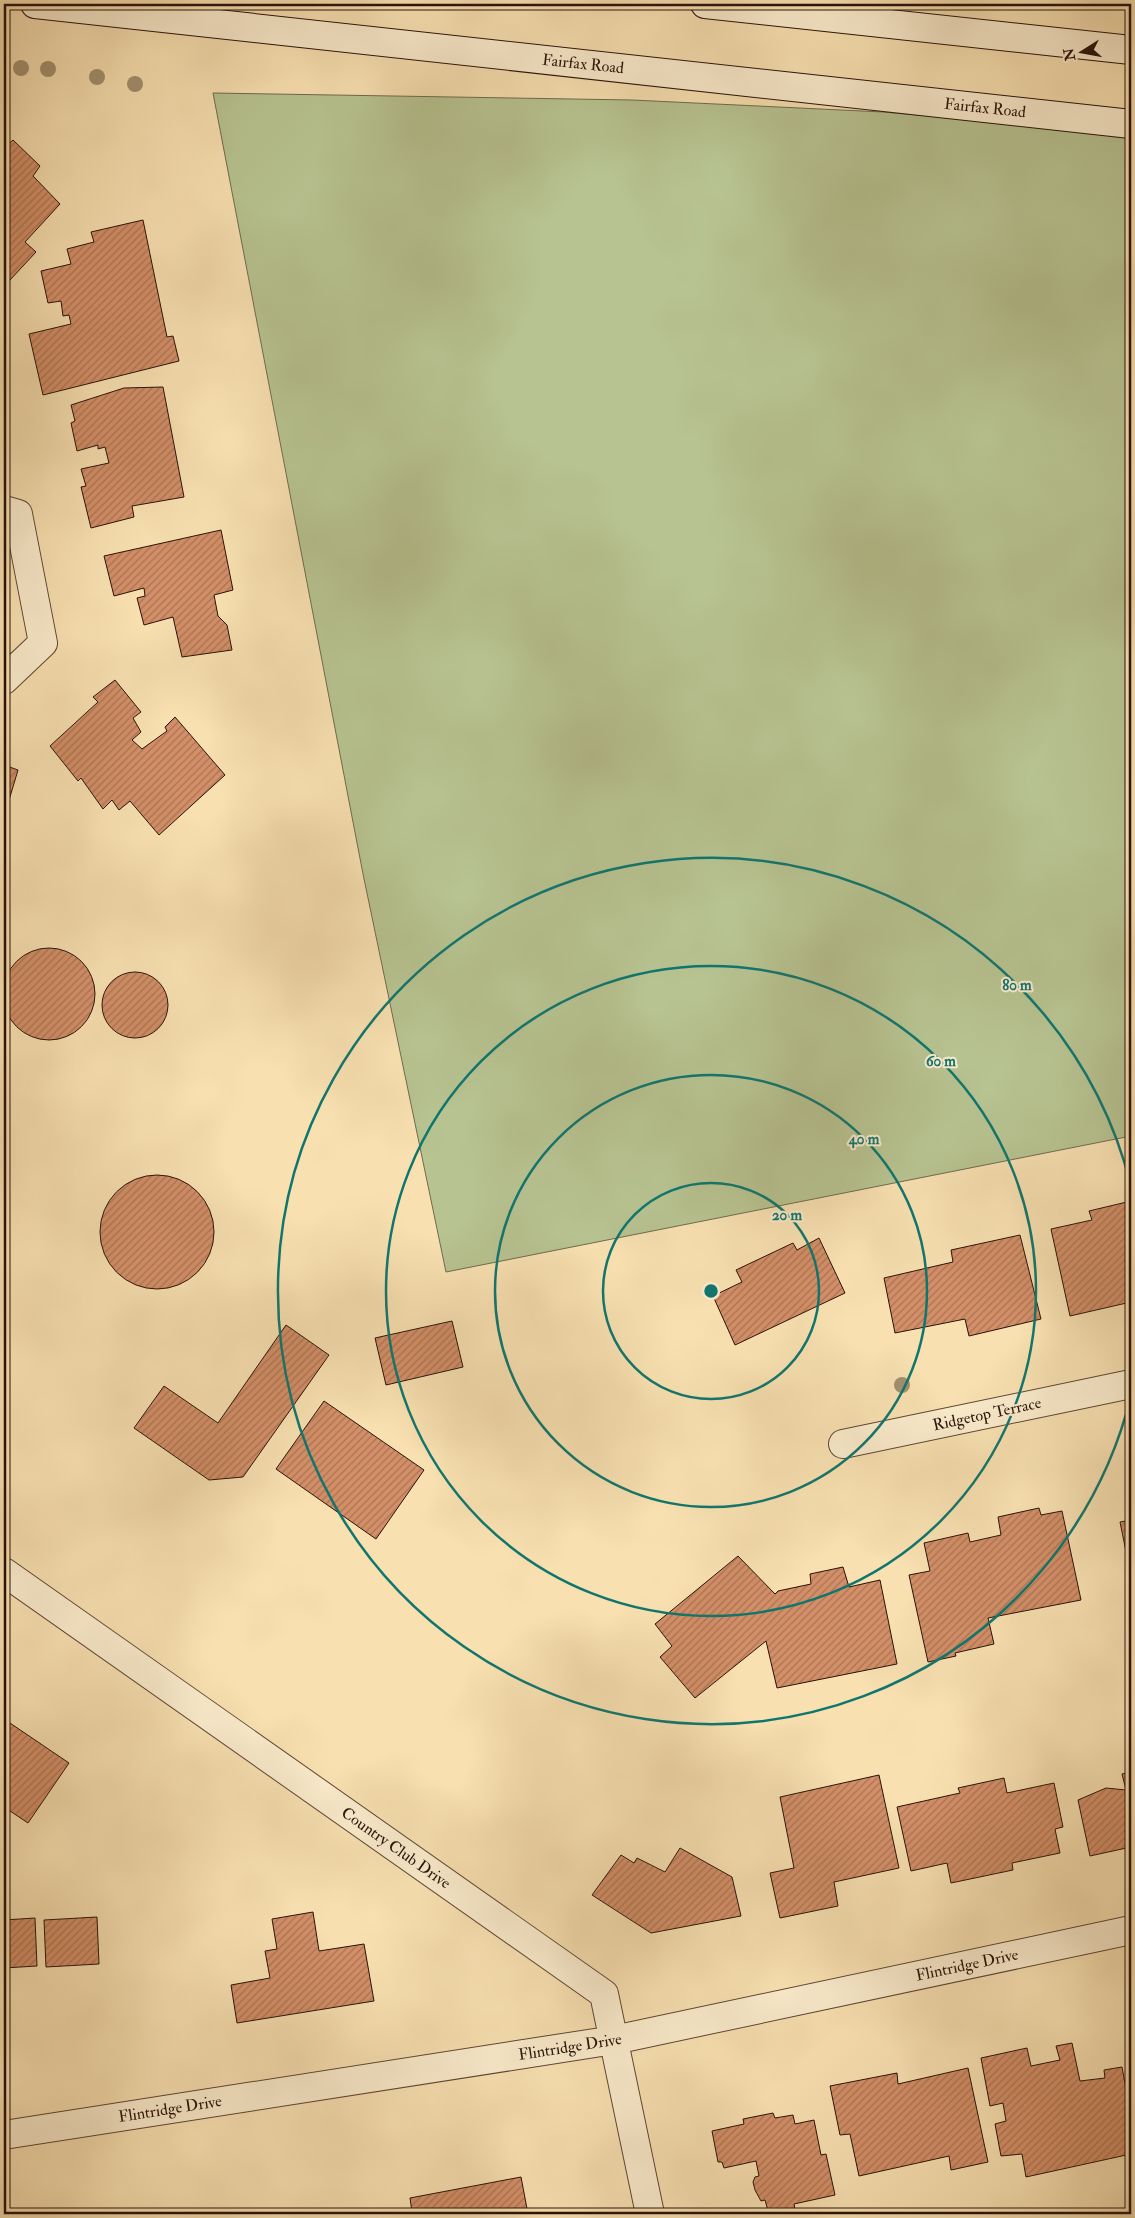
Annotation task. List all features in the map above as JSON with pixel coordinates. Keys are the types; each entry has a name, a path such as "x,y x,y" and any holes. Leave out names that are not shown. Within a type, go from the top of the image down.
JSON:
{"street":[{"name":"Fairfax Road","path":"34,4 1131,124"},
{"path":"705,4 1131,50"},
{"path":"4,510 18,514 43,643 4,680"},
{"name":"Ridgetop Terrace","path":"844,1444 1131,1384"},
{"name":"Country Club Drive","path":"4,1572 604,1994 650,2214"},
{"name":"Flintridge Drive","path":"4,2135 614,2040 1131,1930"}],"green space":[{"path":"213,93 632,100 883,112 1131,134 1131,1136 446,1272 363,874"}],"building":[{"path":"13,140 40,166 33,176 60,204 25,242 36,252 10,280 4,290 4,148"},
{"path":"143,220 167,337 173,336 179,361 43,395 29,334 71,324 69,315 63,316 61,301 48,303 41,271 71,264 67,249 94,242 91,232"},
{"path":"163,387 184,497 132,506 134,517 91,528 81,487 86,486 81,469 109,463 105,447 98,449 98,445 77,451 71,423 75,421 71,405 124,388"},
{"path":"221,530 233,590 214,595 218,616 227,625 232,650 182,657 173,617 144,625 137,598 145,596 144,588 114,596 104,556"},
{"path":"115,680 141,712 133,718 141,732 132,740 142,749 167,731 165,727 175,717 225,775 159,835 130,801 119,810 112,800 103,809 81,778 78,781 50,746 98,702 93,697"},
{"path":"4,765 18,770 4,817"},
{"path":"49,948 66,952 81,962 91,977 95,994 91,1011 81,1026 66,1036 49,1040 32,1036 17,1026 7,1011 3,994 7,977 17,962 32,952"},
{"path":"135,972 148,975 158,982 165,992 168,1005 165,1018 158,1028 148,1035 135,1038 122,1035 112,1028 105,1018 102,1005 105,992 112,982 122,975"},
{"path":"157,1175 179,1179 197,1192 210,1210 214,1232 210,1254 197,1272 179,1285 157,1289 135,1285 117,1272 104,1254 100,1232 104,1210 117,1192 135,1179"},
{"path":"1131,1201 1131,1302 1070,1316 1051,1229 1092,1220 1089,1211"},
{"path":"1020,1235 1041,1319 969,1336 965,1319 895,1333 884,1278 953,1262 951,1250"},
{"path":"819,1238 845,1293 735,1345 713,1296 742,1282 736,1270 793,1243 797,1250"},
{"path":"452,1321 463,1367 386,1385 375,1338"},
{"path":"286,1325 329,1355 243,1477 209,1480 134,1428 164,1386 218,1423"},
{"path":"324,1401 424,1470 376,1539 276,1469"},
{"path":"1039,1508 1041,1515 1062,1511 1081,1600 988,1618 994,1644 955,1653 956,1656 928,1662 909,1575 930,1571 924,1543 968,1533 970,1542 1001,1535 998,1517"},
{"path":"1131,1520 1131,1576 1120,1522"},
{"path":"738,1556 775,1594 778,1591 811,1584 810,1574 843,1567 849,1587 880,1580 897,1664 777,1688 766,1641 695,1698 660,1657 672,1646 655,1624"},
{"path":"4,1719 69,1763 28,1823 4,1807"},
{"path":"1131,1772 1131,1847 1090,1856 1078,1800 1106,1788 1126,1790 1122,1774"},
{"path":"879,1775 899,1868 834,1882 838,1906 780,1918 770,1873 794,1868 780,1797"},
{"path":"1004,1778 1007,1793 1054,1783 1063,1827 1055,1829 1060,1853 1012,1863 1013,1870 951,1883 947,1863 911,1871 897,1807 960,1793 958,1788"},
{"path":"680,1848 732,1877 741,1916 651,1933 592,1895 621,1855 634,1863 637,1858 665,1872"},
{"path":"313,1912 319,1951 364,1944 374,2001 237,2023 231,1985 270,1978 265,1951 277,1949 272,1919"},
{"path":"97,1917 99,1964 46,1967 44,1920"},
{"path":"35,1918 37,1966 4,1968 4,1920"},
{"path":"1072,2043 1080,2081 1105,2078 1104,2070 1122,2067 1131,2115 1131,2154 1026,2177 1022,2154 1001,2156 995,2124 1006,2121 1003,2103 990,2106 981,2058 1027,2048 1031,2066 1060,2060 1056,2046"},
{"path":"968,2068 988,2162 951,2170 949,2156 859,2176 850,2134 840,2135 830,2086 897,2073 898,2084"},
{"path":"773,2113 775,2118 793,2115 795,2124 814,2120 821,2155 826,2154 835,2195 794,2204 796,2214 769,2214 765,2200 761,2201 753,2182 755,2177 759,2176 756,2161 724,2168 722,2162 718,2162 712,2131 744,2124 743,2119"},
{"path":"521,2177 528,2214 400,2214 412,2212 410,2198"}]}
